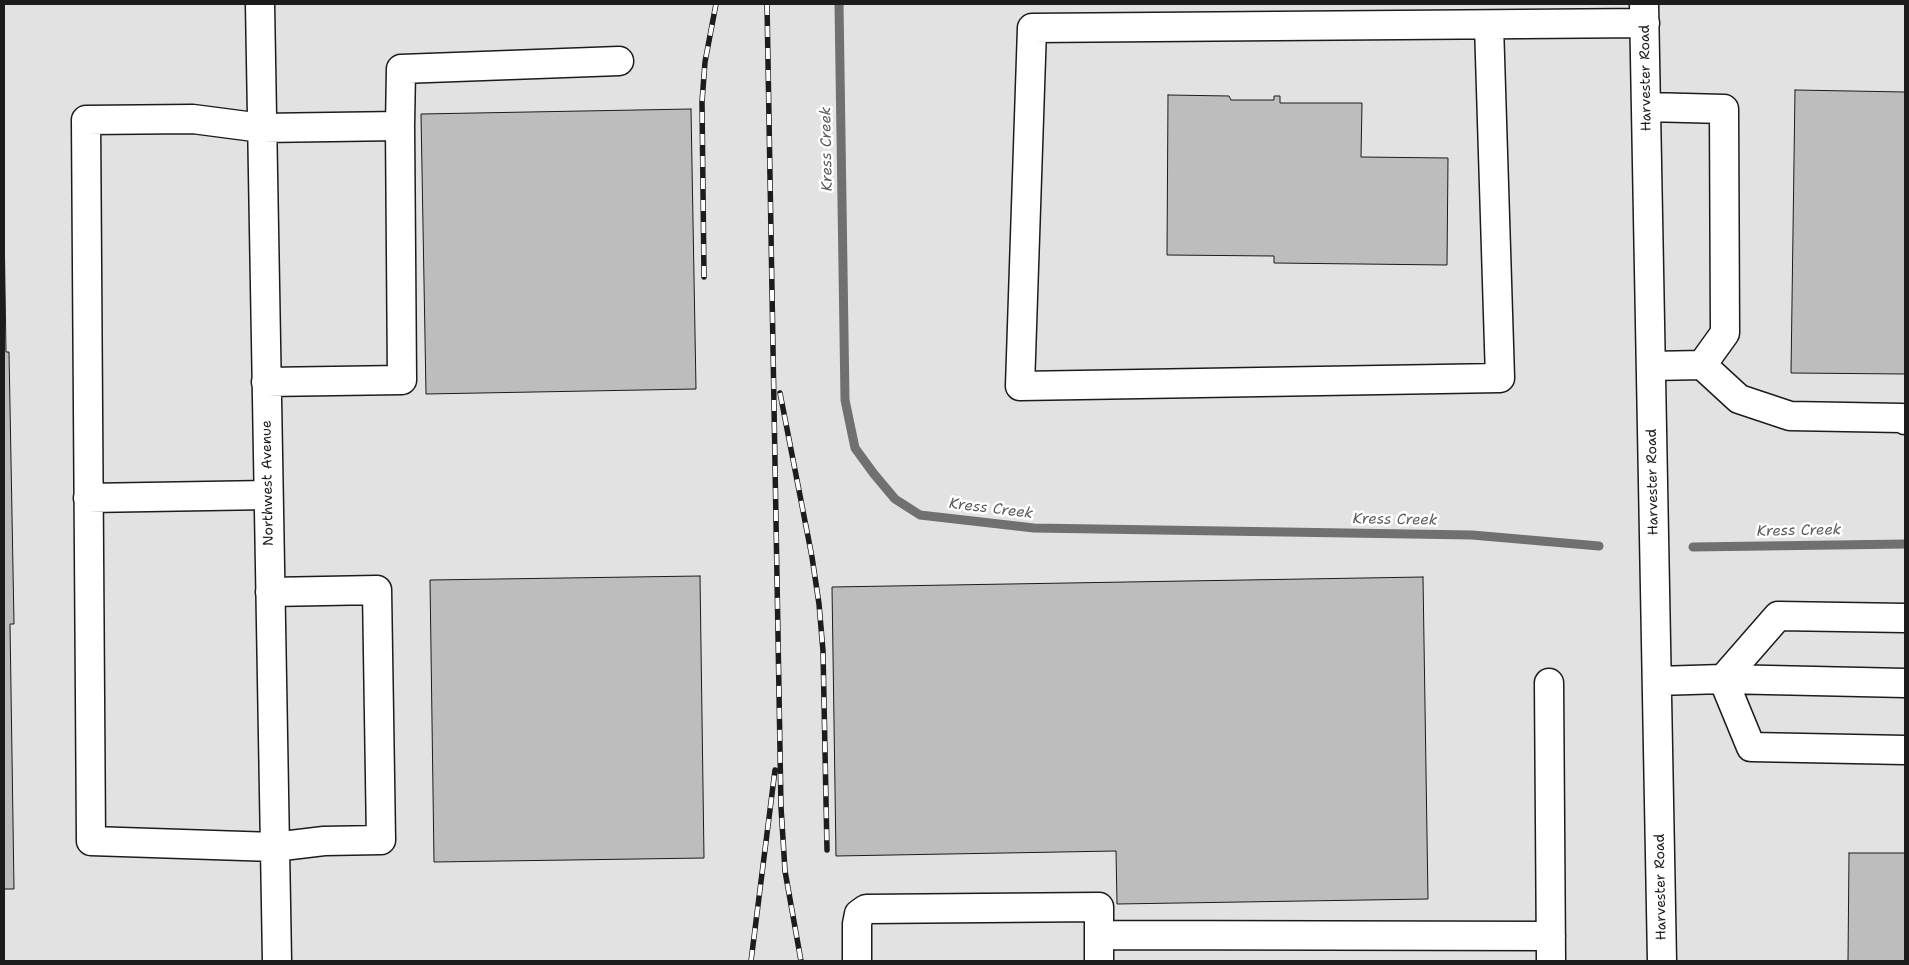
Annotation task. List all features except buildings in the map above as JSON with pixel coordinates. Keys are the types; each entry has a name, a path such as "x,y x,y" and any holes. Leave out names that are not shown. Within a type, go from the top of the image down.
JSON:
{"street":[{"name":"Northwest Avenue","path":"260,4 277,961"},
{"path":"1489,25 1500,378 1020,386 1032,28 1489,25 1645,14"},
{"name":"Harvester Road","path":"1645,14 1662,961"},
{"path":"266,382 402,380 401,69 619,62"},
{"path":"1647,108 1724,108 1725,333 1702,365"},
{"path":"270,592 377,590 381,840 324,841 274,847 91,841 86,120 192,119 262,128 400,126"},
{"path":"1651,366 1702,365 1739,399 1790,416 1902,418 1905,420"},
{"path":"88,498 268,495"},
{"path":"1723,679 1778,616 1905,618"},
{"path":"1657,681 1723,679 1905,683"},
{"path":"1723,679 1751,747 1905,750"},
{"path":"857,961 857,924 859,914 866,909 1099,907 1099,948 1551,949 1549,683"}],"shaded area":[{"path":"4,4 1905,4 1905,961 4,961"}],"waterway":[{"name":"Kress Creek","path":"839,4 845,400 855,448 895,499 920,515 1034,528 1472,535 1599,546"},
{"name":"Kress Creek","path":"1693,547 1905,544"}],"railway":[{"path":"704,277 702,102 705,62 716,4"},
{"path":"767,4 781,807 785,871 801,961"},
{"path":"780,393 812,557 819,604 823,651 827,850"},
{"path":"751,961 775,770"}]}
